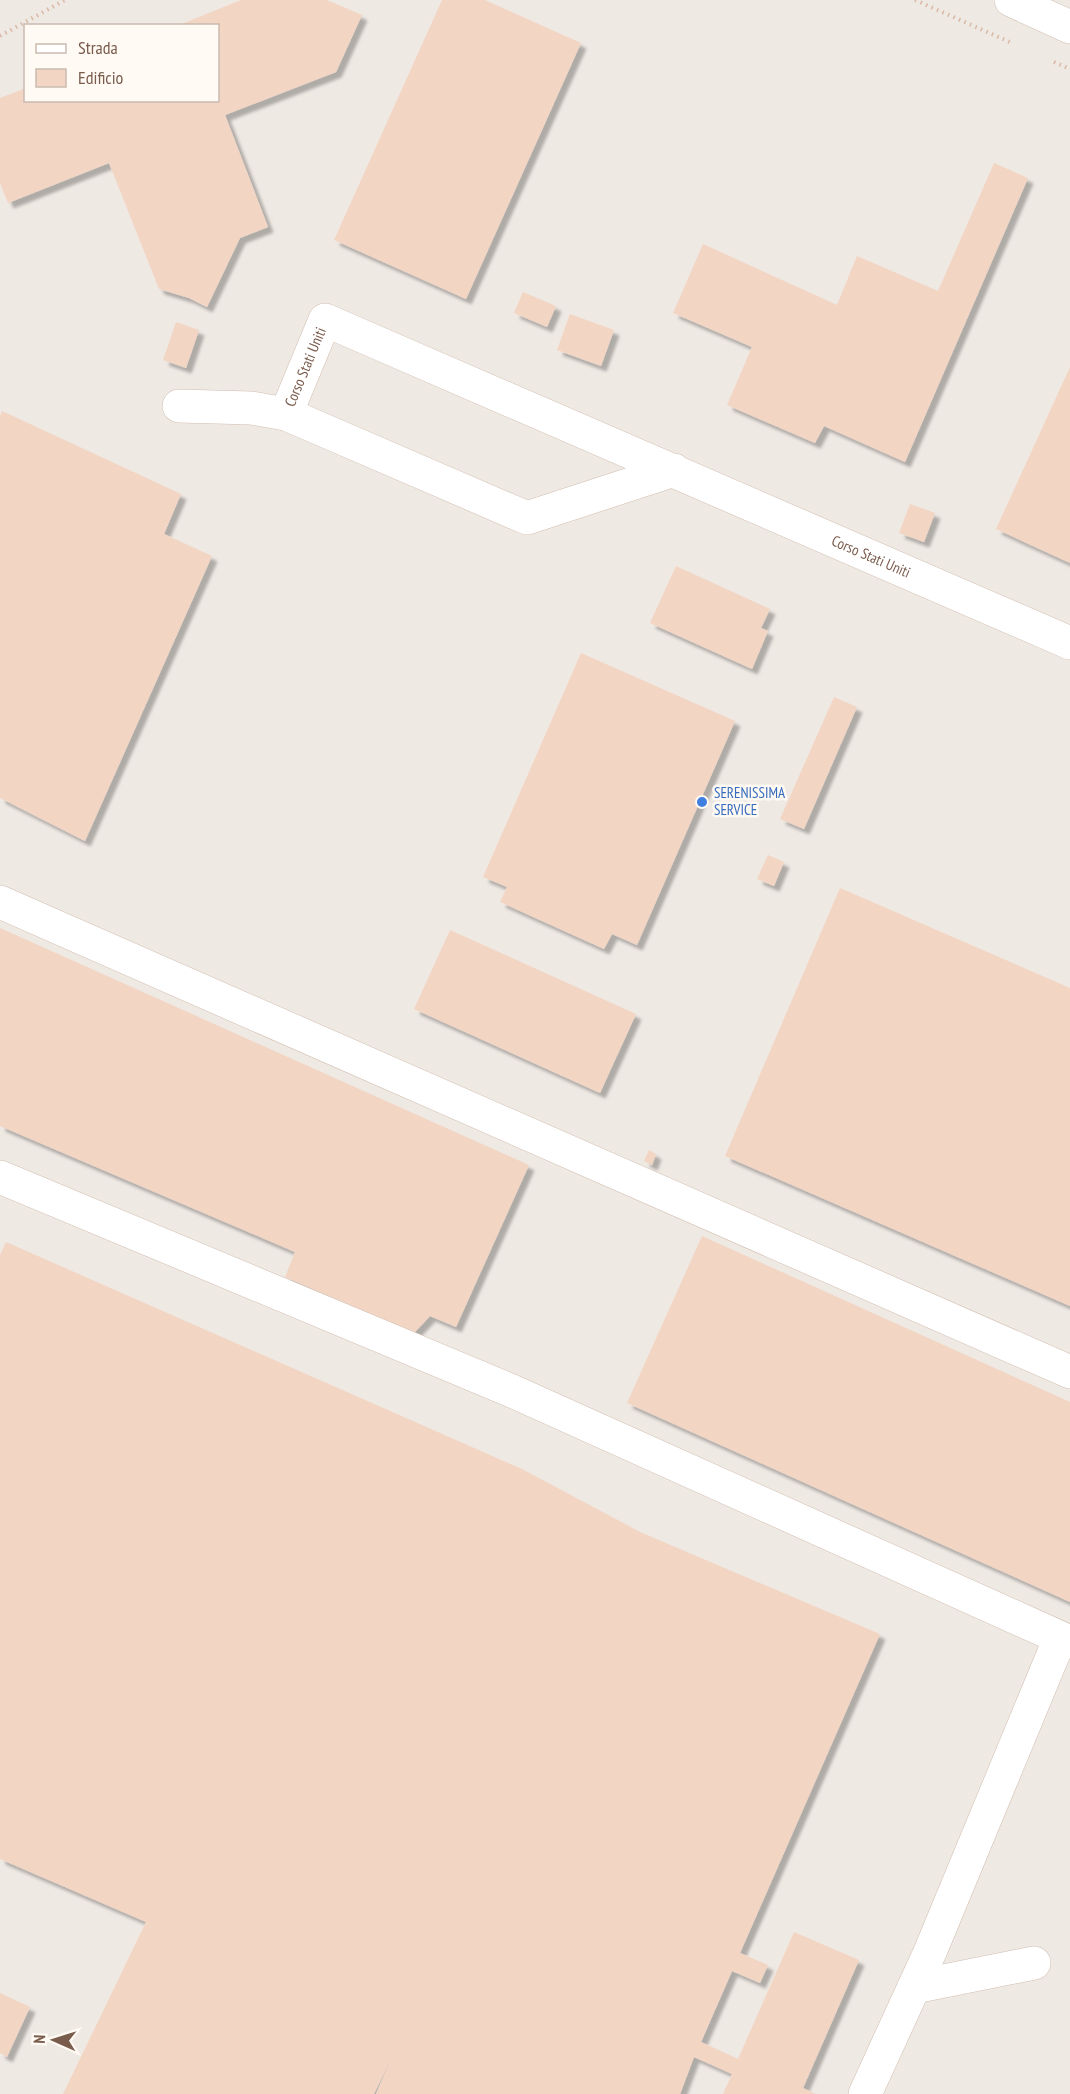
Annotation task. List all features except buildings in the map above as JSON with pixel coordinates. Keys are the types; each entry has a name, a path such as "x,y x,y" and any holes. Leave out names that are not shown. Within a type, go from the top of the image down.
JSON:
{"street":[{"path":"1011,0 1070,27"},
{"name":"Corso Stati Uniti","path":"674,470 527,518 286,414 325,320 674,470 1070,643"},
{"path":"179,406 251,408 286,414"},
{"path":"0,902 1070,1372"},
{"path":"0,1177 512,1391 1065,1640 865,2094"},
{"path":"914,1987 1034,1963"}],"path":[{"path":"0,36 65,0"},
{"path":"915,0 1021,47"},
{"path":"1052,61 1070,69"}],"shaded area":[{"path":"0,0 1070,0 1070,2094 0,2094"}],"place":[{"name":"SERENISSIMA SERVICE","path":"702,802"}]}
